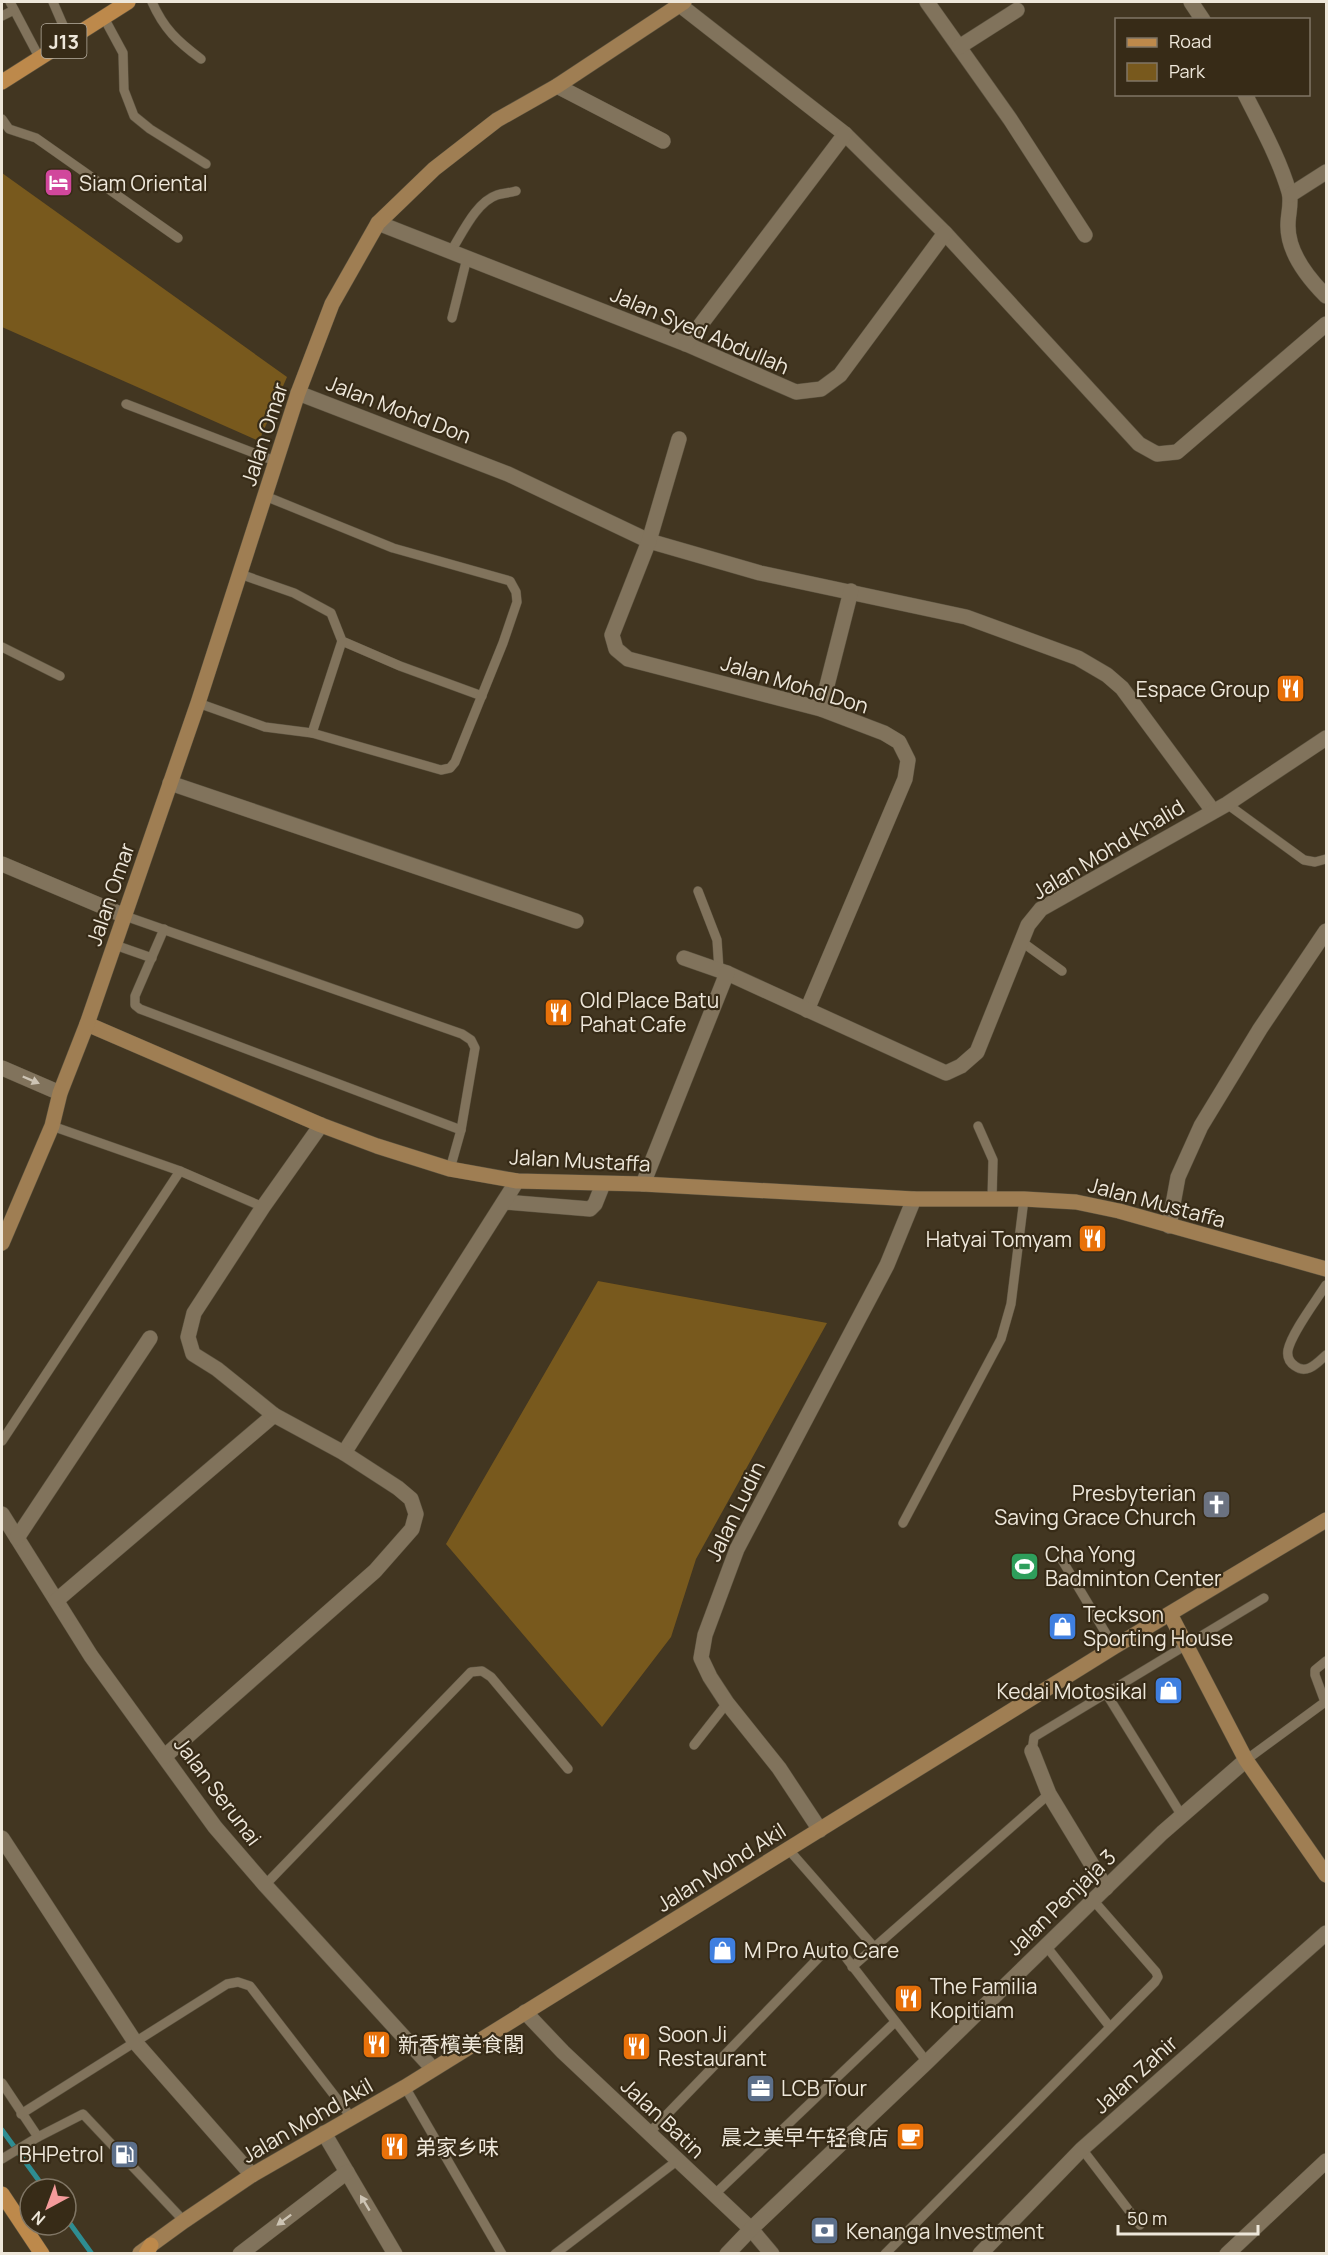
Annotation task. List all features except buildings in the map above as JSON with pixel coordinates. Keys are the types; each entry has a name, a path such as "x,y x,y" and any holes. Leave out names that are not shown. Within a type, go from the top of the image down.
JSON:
{"main road":[{"name":"J13","path":"2,82 128,2"},
{"path":"2,2194 42,2253"}],"street":[{"path":"679,2 845,134 945,233 1138,444 1157,454 1177,452 1326,324"},
{"name":"Jalan Omar","path":"87,1024 198,703 298,393 332,304 378,223 434,169 488,127 557,86 679,2"},
{"path":"927,2 1010,119 1085,235"},
{"path":"1191,2 1202,18"},
{"path":"959,47 1017,10"},
{"path":"557,86 663,141"},
{"path":"1246,96 1272,146 1290,195 1287,227 1293,252 1305,272 1326,296"},
{"path":"686,344 845,134"},
{"path":"1290,195 1326,172"},
{"name":"Jalan Syed Abdullah","path":"378,223 686,344 796,393 821,389 840,375 945,233"},
{"name":"Jalan Mohd Don","path":"298,393 508,474 649,541 760,573 966,617 1078,658 1107,675 1122,688 1213,811"},
{"path":"649,541 679,439"},
{"name":"Jalan Mohd Don","path":"649,541 612,635 616,649 628,659 821,709 884,733 899,742 908,760 905,779 807,1010"},
{"path":"821,709 851,591"},
{"name":"Jalan Mohd Khalid","path":"684,958 723,972 946,1073 961,1066 977,1052 1028,925 1041,909 1227,804 1326,738"},
{"path":"170,783 576,921"},
{"path":"2,864 124,916"},
{"path":"1168,1226 1178,1177 1201,1126 1260,1029 1326,931"},
{"path":"643,1184 723,972"},
{"path":"2,1243 52,1125 60,1093 87,1024"},
{"name":"Jalan Mustaffa","path":"87,1024 321,1125 376,1146 450,1169 517,1181 643,1184 914,1200 1024,1198 1076,1203 1119,1211 1326,1269"},
{"path":"2,1068 60,1093"},
{"path":"165,1756 375,1570 412,1529 417,1514 411,1499 399,1488 344,1453 274,1415 193,1354 188,1337 194,1313 263,1207 321,1125"},
{"path":"344,1453 517,1181"},
{"path":"504,1202 590,1209 595,1204 603,1184"},
{"name":"Jalan Ludin","path":"820,1830 779,1768 727,1703 701,1658 705,1635 737,1549 887,1264 914,1200"},
{"path":"17,1538 150,1338"},
{"path":"57,1600 274,1415"},
{"name":"Jalan Serunai","path":"2,1514 91,1656 215,1827 433,2069"},
{"name":"Jalan Mohd Akil","path":"146,2251 184,2221 252,2175 405,2087 1114,1647 1326,1520"},
{"path":"1170,1614 1246,1760 1326,1875"},
{"path":"1032,1751 1049,1794 1106,1888"},
{"name":"Jalan Penjaja 3","path":"727,2253 1093,1900 1182,1816 1246,1760"},
{"path":"2,1838 135,2042 252,2175"},
{"name":"Jalan Zahir","path":"980,2253 1082,2149 1326,1934"},
{"name":"Jalan Batin","path":"525,2012 563,2052 751,2229 772,2253"},
{"path":"324,2133 396,2253"},
{"path":"1227,2253 1326,2161"},
{"path":"240,2253 347,2172"}],"lane":[{"path":"53,2 69,39"},
{"path":"152,2 161,22 183,46 201,59"},
{"path":"2,16 12,6 39,57"},
{"path":"103,16 123,53 124,90 134,116 150,129 206,164"},
{"path":"2,118 9,129 36,138 178,238"},
{"path":"451,251 484,204 495,196 516,191"},
{"path":"452,318 467,258"},
{"path":"126,404 275,461"},
{"path":"198,703 265,727 312,733 441,770 450,768 455,762 482,696 517,602 516,592 510,581 393,548 265,496"},
{"path":"240,574 294,593 332,613 342,641 312,733"},
{"path":"342,641 399,666 482,696"},
{"path":"2,647 60,676"},
{"path":"1227,804 1304,860 1315,862 1326,859"},
{"path":"698,891 717,940 723,972"},
{"path":"124,916 462,1034 471,1040 475,1048 461,1130 450,1169"},
{"path":"164,929 135,996 135,1005 140,1009 461,1130"},
{"path":"1022,942 1062,971"},
{"path":"114,945 152,958"},
{"path":"52,1125 180,1171 263,1207"},
{"path":"978,1126 993,1160 992,1199"},
{"path":"2,1441 180,1171"},
{"path":"903,1523 1001,1339 1011,1305 1024,1198"},
{"path":"1326,1285 1291,1341 1287,1352 1289,1361 1305,1370 1326,1355"},
{"path":"1062,1560 1114,1647"},
{"path":"1032,1751 1034,1737 1264,1598"},
{"path":"1246,1760 1325,1702 1315,1675 1316,1670 1326,1661"},
{"path":"265,1885 471,1672 482,1671 491,1677 568,1769"},
{"path":"1106,1693 1182,1816"},
{"path":"694,1745 727,1703"},
{"path":"852,1967 1049,1794"},
{"path":"789,1850 874,1947"},
{"path":"885,2253 1158,1977 1093,1900"},
{"path":"1046,1946 1110,2027"},
{"path":"649,2133 827,1949 840,1950 927,2062"},
{"path":"21,2114 227,1984 238,1982 250,1986 351,2117"},
{"path":"714,2195 895,2022"},
{"path":"2,2083 36,2138"},
{"path":"405,2087 502,2253"},
{"path":"2,2159 36,2138 83,2114 184,2221"},
{"path":"1082,2149 1140,2225"},
{"path":"555,2253 678,2160"}],"green space":[{"path":"2,173 287,377 259,441 2,327"},
{"path":"598,1281 827,1323 696,1559 671,1637 602,1727 446,1544"}],"waterway":[{"path":"2,2130 36,2177"},
{"path":"78,2235 92,2254"}],"place":[{"name":"Siam Oriental","path":"58,183"},
{"name":"Espace Group","path":"1291,689"},
{"name":"Old Place Batu Pahat Cafe","path":"559,1012"},
{"name":"Hatyai Tomyam","path":"1093,1239"},
{"name":"Presbyterian Saving Grace Church","path":"1217,1505"},
{"name":"Cha Yong Badminton Center","path":"1024,1566"},
{"name":"Teckson Sporting House","path":"1062,1626"},
{"name":"Kedai Motosikal","path":"1168,1691"},
{"name":"M Pro Auto Care","path":"723,1950"},
{"name":"The Familia Kopitiam","path":"909,1998"},
{"name":"新香檳美食閣","path":"377,2044"},
{"name":"Soon Ji Restaurant","path":"637,2046"},
{"name":"LCB Tour","path":"760,2088"},
{"name":"晨之美早午轻食店","path":"910,2137"},
{"name":"弟家乡味","path":"394,2147"},
{"name":"BHPetrol","path":"125,2154"},
{"name":"Kenanga Investment","path":"825,2231"}]}
